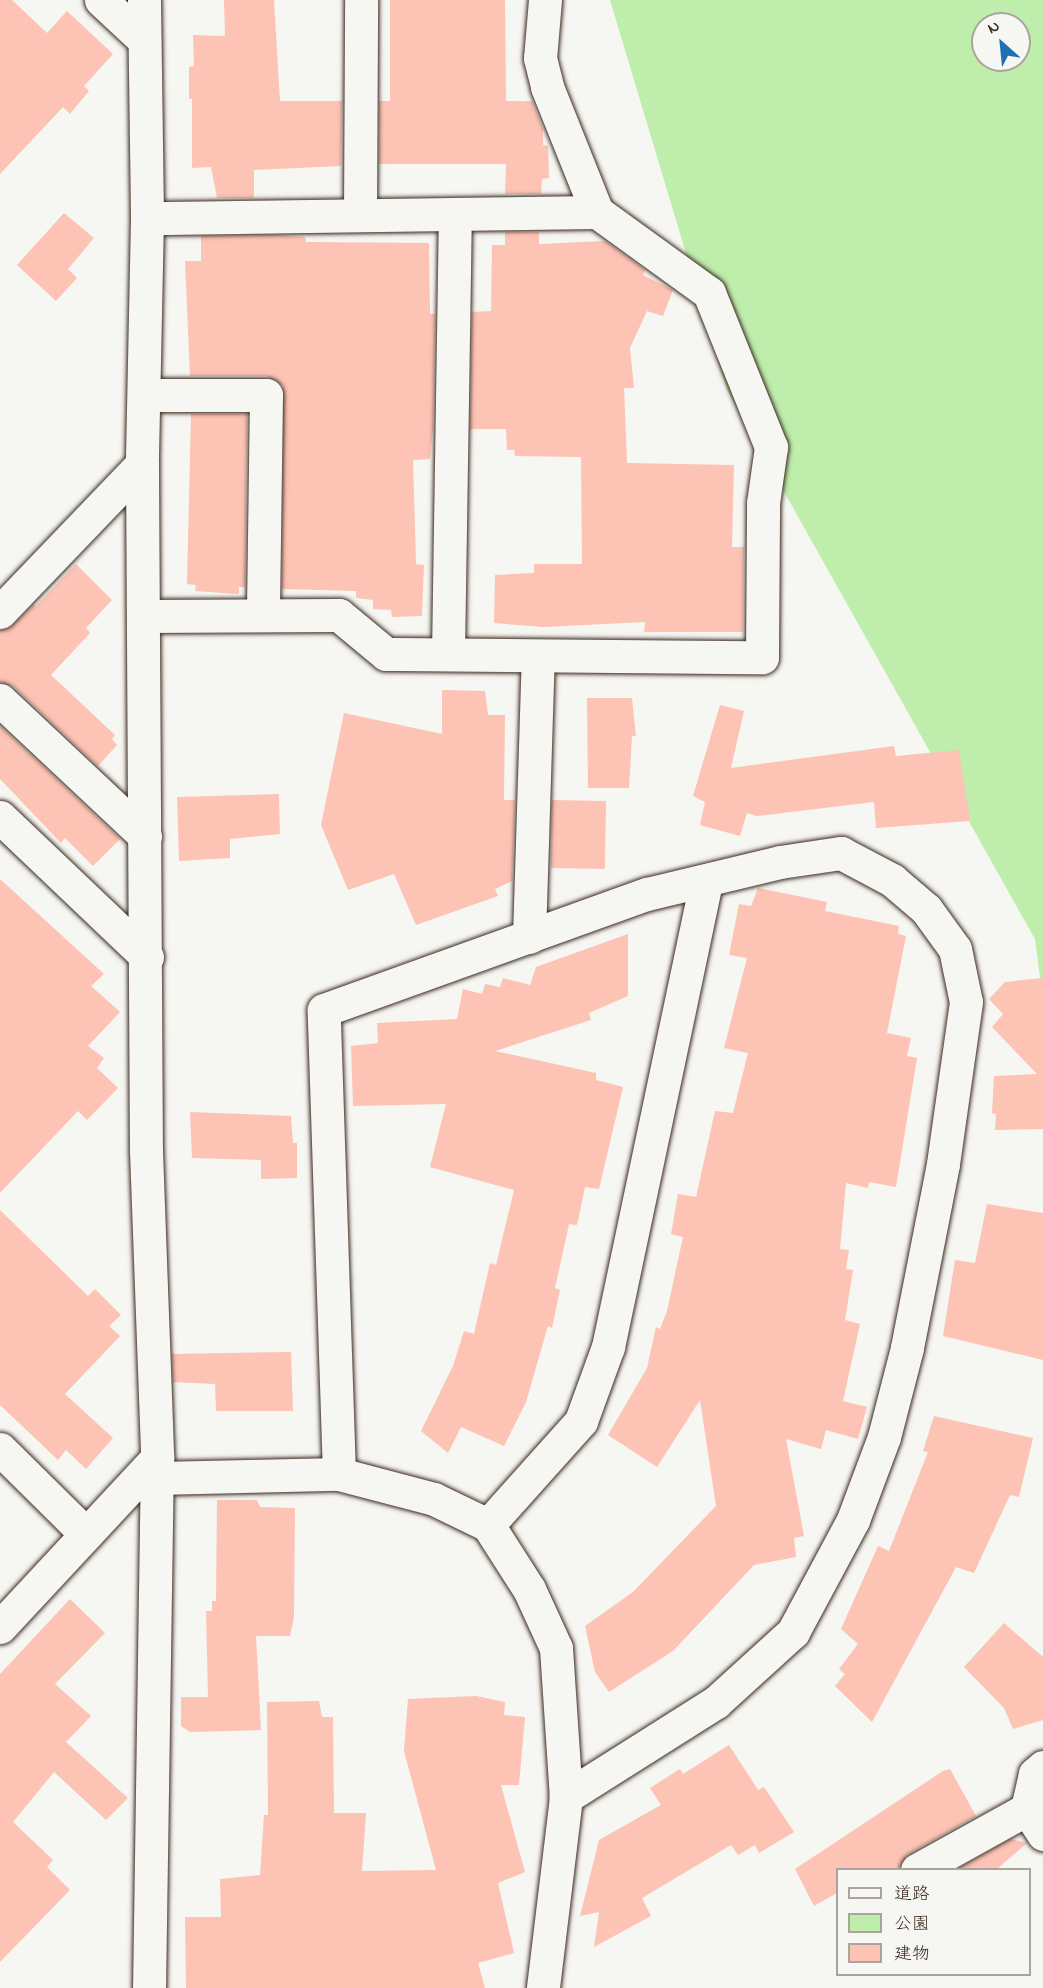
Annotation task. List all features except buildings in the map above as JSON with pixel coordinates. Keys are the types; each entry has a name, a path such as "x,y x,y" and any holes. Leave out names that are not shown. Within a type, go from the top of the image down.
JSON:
{"street":[{"path":"101,0 144,40"},
{"path":"144,0 147,218 142,464 147,957 146,1151 157,1468 149,1988"},
{"path":"360,215 361,0"},
{"path":"144,616 339,615 386,654 762,657 763,503 771,447 709,293 597,212 547,87 540,58 545,0"},
{"path":"147,218 455,216 597,212"},
{"path":"448,654 455,216"},
{"path":"145,396 266,395 263,614"},
{"path":"0,612 142,464"},
{"path":"529,937 538,657"},
{"path":"0,699 146,837"},
{"path":"0,817 147,957"},
{"path":"339,1474 324,1010 647,894 780,862 841,853 892,880 926,909 955,949 966,1002 943,1164 907,1348 884,1437 853,1520 793,1632 716,1702 566,1797"},
{"path":"488,1525 580,1421 608,1347 706,881"},
{"path":"0,1449 86,1534"},
{"path":"0,1627 86,1534 157,1468 339,1474 434,1499 488,1525 530,1589 556,1648 566,1797 543,1988"},
{"path":"919,1868 1035,1821 1035,1774 1043,1767"}],"green space":[{"path":"610,0 1043,0 1043,1000 1035,939 727,390"}]}
